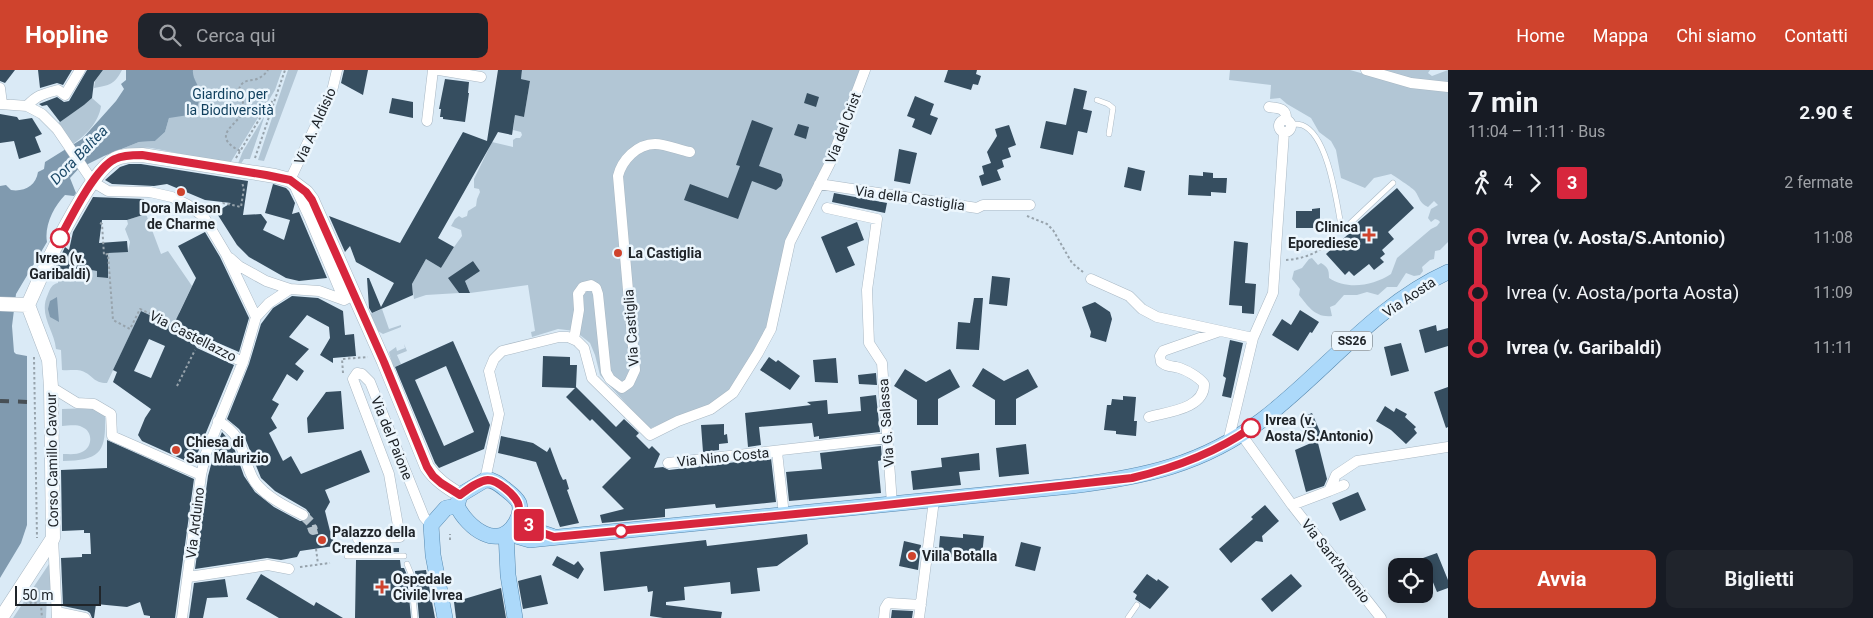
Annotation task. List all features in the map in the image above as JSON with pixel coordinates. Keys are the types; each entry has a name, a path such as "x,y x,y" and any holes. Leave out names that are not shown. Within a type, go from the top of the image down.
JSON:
{"main road":[{"path":"0,304 23,305 64,230 89,178 115,159 132,155 266,175 306,192 312,200 349,298 384,362 427,467 433,476 459,500 464,519 481,532 497,537 506,533 514,526 520,509 514,497 498,483 484,480 459,500 446,508 431,525 433,555 444,618"},
{"name":"Via Aosta","path":"506,533 530,540 934,500 1132,478 1166,469 1195,459 1234,438 1289,397 1387,310 1425,284 1448,272"},
{"name":"Corso Camillo Cavour","path":"23,305 49,360 53,538"},
{"name":"Via Aosta","path":"518,518 537,531 554,537"},
{"path":"506,533 509,559 508,575 515,618"},
{"path":"1,618 53,538"},
{"path":"509,559 514,550 530,540"}],"street":[{"path":"26,106 36,96 45,93 58,90 65,94 80,70"},
{"name":"Via A. Aldisio","path":"293,185 332,91 337,70"},
{"path":"427,121 433,70"},
{"path":"439,70 481,77"},
{"name":"Via del Crist","path":"819,184 830,163 865,70"},
{"path":"1366,70 1411,83 1448,88"},
{"path":"0,88 1,104 26,106 42,114 57,129 89,178 108,191 150,192 172,197 198,212 208,223 226,254 256,317 269,303 290,288"},
{"path":"1234,438 1253,338 1274,293 1275,260 1287,125 1284,111 1280,108 1269,107"},
{"name":"Via Castiglia","path":"574,339 579,310 578,294 583,287 591,285 596,288 598,294 606,372 610,379 622,388 629,383 635,370 618,176 620,170 634,152 655,144 690,152"},
{"path":"484,480 500,414 489,371 494,359 502,351 559,337 574,339 584,348 592,378 650,436 678,421 711,409 733,393 771,329 790,242 819,184"},
{"name":"Via della Castiglia","path":"819,184 977,208 983,205 1030,205"},
{"name":"Via G. Salassa","path":"827,208 877,219 867,290 869,343 882,363 892,504"},
{"path":"226,254 239,266 266,281 290,288 319,291 349,298"},
{"path":"1090,279 1129,296 1142,309 1157,317 1253,338"},
{"name":"Via Arduino","path":"182,618 189,578 201,475 206,453 243,362 256,317"},
{"path":"1149,418 1190,405 1199,399 1204,389 1204,384 1198,378 1178,367 1166,366 1161,362 1160,356 1163,351 1221,330"},
{"name":"Via Castellazzo","path":"200,342 243,362"},
{"name":"Via del Paione","path":"358,539 400,537 389,474 353,379 357,373 362,374 370,382 424,517 431,525"},
{"path":"51,387 77,403 94,404 111,414 112,436 201,475"},
{"path":"218,421 234,432 238,438 257,484 271,496 302,515"},
{"name":"Via Nino Costa","path":"668,463 887,438"},
{"name":"Via Sant'Antonio","path":"1234,438 1292,505 1380,618"},
{"path":"1328,491 1336,475 1357,461 1448,447"},
{"name":"Via Nino Costa","path":"777,452 784,515"},
{"name":"Via Sant'Antonio","path":"1292,505 1344,485"},
{"path":"919,618 934,500"},
{"name":"Corso Camillo Cavour","path":"53,538 57,615"},
{"path":"189,578 268,565 289,569"},
{"path":"884,618 888,603 920,605"},
{"path":"57,615 85,618"}],"lane":[{"path":"1097,100 1113,108 1109,134"},
{"path":"1287,125 1306,127 1320,144 1332,176 1342,231"},
{"path":"1342,231 1393,183"},
{"path":"347,556 404,556"},
{"path":"407,564 411,574 415,618"},
{"path":"1128,618 1137,605"}],"path":[{"path":"240,152 230,145 226,133 243,111 244,105 239,89 246,81 260,78 268,70"},
{"path":"255,158 285,70"},
{"path":"236,159 276,95"},
{"path":"198,212 223,203 241,207 244,188 240,180"},
{"path":"151,200 152,214"},
{"path":"1023,215 1047,224 1059,239 1072,263 1090,279"},
{"name":"Via Castellazzo","path":"100,223 102,224 104,254 108,254 113,320 130,330 140,309 195,335 200,342"},
{"path":"1275,260 1301,260 1328,245 1342,231"},
{"path":"177,386 200,342"},
{"path":"34,350 37,537"},
{"path":"450,534 450,540"},
{"path":"316,549 318,565"},
{"path":"289,569 330,563"},
{"path":"22,607 33,602 41,605 42,618"}],"green space":[{"path":"103,70 122,70 111,84 94,88 95,81"},
{"name":"Giardino per la Biodiversità","path":"193,70 282,70 275,90 229,165 151,148 124,148 139,142 155,141 165,132 169,118 198,87 192,75"},
{"path":"288,70 298,70 264,161 258,160"},
{"name":"La Castiglia","path":"522,70 863,70 828,162 788,241 769,328 730,389 709,405 649,429 600,375 590,343 575,331 558,329 532,337 531,332 535,331 528,285 470,293 465,281 480,271 473,261 449,278 459,293 426,295 414,299 412,284 426,259 441,268 462,236 461,230 451,226 455,219 459,216 462,218 467,216 468,211 476,206 480,192 479,189 474,188 474,179 492,142 513,147 513,140 520,138 522,135 521,132 513,130 515,115 524,117 530,81 521,79"},
{"path":"1230,70 1350,70 1411,87 1448,91 1448,242 1440,250 1435,251 1434,259 1422,267 1423,271 1420,275 1414,276 1406,273 1397,287 1387,287 1378,295 1367,292 1357,295 1344,295 1335,305 1330,307 1332,316 1321,315 1309,307 1299,295 1300,289 1292,279 1294,271 1302,268 1309,259 1312,258 1318,265 1321,263 1327,267 1329,278 1336,282 1360,285 1384,278 1391,274 1397,258 1440,222 1435,219 1431,222 1428,218 1431,209 1438,205 1434,201 1428,207 1421,202 1414,190 1391,174 1374,178 1365,188 1341,178 1336,150 1331,141 1319,132 1311,118 1280,98 1270,99 1271,85 1229,80"},
{"path":"1384,70 1430,70 1428,73 1432,76 1448,70 1448,84 1412,80"},
{"path":"92,98 101,106 100,112 86,133 71,145 58,123"},
{"path":"265,115 250,159 244,159 239,167 237,166 243,151"},
{"path":"146,214 161,254 168,251 192,286 179,313 181,314 175,327 141,311 107,383 99,382 82,371 62,370 61,350 56,349 45,309 45,302 50,289 54,284 58,283 58,280 76,279 78,268 97,271 97,277 108,278 107,253 128,251 130,242 125,229 128,224 127,220"},
{"path":"382,309 389,329 401,325 401,327 383,334 376,330 370,314"},
{"path":"404,344 407,351 397,355 401,364 393,368 389,352 396,347 397,351 405,348"},
{"path":"93,408 105,415 104,437 99,451 86,458 63,461 63,454 75,454 86,450 90,443 90,435 86,429 80,426 62,426 62,409"},
{"path":"49,564 52,566 51,591 47,594 46,618 13,618"}],"water":[{"name":"Dora Baltea","path":"126,70 193,70 200,93 199,101 195,114 169,118 165,132 155,141 139,142 81,166 70,178 76,193 74,196 65,195 54,210 48,223 47,242 16,294 12,326 14,352 27,356 27,525 21,543 0,578 0,186 6,185 11,190 29,187 35,181 38,172 44,169 45,162 82,139 116,101 124,89 121,84 126,80"},
{"path":"57,297 59,322 50,317 48,309 50,301"}],"building":[{"path":"0,70 15,70 5,83 0,81"},
{"path":"38,70 72,70 63,85 57,83 40,88"},
{"path":"87,70 103,70 94,82 92,98 60,122 47,105 42,106 39,104 57,97 64,102 69,101"},
{"path":"344,70 368,70 363,95 341,83"},
{"path":"498,70 522,70 521,79 530,81 524,117 515,115 512,135 498,132 438,238 454,247 441,268 426,259 412,284 413,295 372,313 369,308 367,278 369,278 381,307 394,283 356,262 350,246 345,252 329,216 400,243 463,132 487,141"},
{"path":"948,70 977,70 976,74 981,76 978,85 973,84 971,90 944,82"},
{"path":"445,79 469,82 465,122 440,117 441,109 439,109"},
{"path":"1074,88 1087,91 1083,109 1092,111 1087,133 1078,131 1073,155 1040,148 1046,121 1066,125"},
{"path":"807,93 819,97 816,107 804,103"},
{"path":"915,96 934,104 930,115 938,118 931,135 912,127 915,119 907,116"},
{"path":"392,98 413,102 413,118 389,113"},
{"path":"0,114 17,117 19,120 32,118 42,134 35,137 41,152 19,159 14,141 0,143"},
{"path":"752,120 773,128 759,166 781,174 783,180 781,186 776,190 752,181 738,219 684,200 690,184 728,198 740,166 736,165"},
{"path":"798,124 809,127 806,139 794,135"},
{"path":"1009,125 1016,145 1008,148 1011,157 1002,160 1004,167 997,170 1001,180 982,186 979,176 984,174 982,166 991,163 987,152 997,136 995,129"},
{"path":"899,149 917,153 910,184 894,181"},
{"path":"129,164 141,164 248,181 243,215 261,214 267,222 263,230 284,240 290,220 265,213 273,184 286,188 295,203 292,214 299,212 327,278 299,281 286,278 249,257 237,245 216,212 231,203 205,200 167,184 154,186 112,184 105,180 120,167"},
{"path":"1128,167 1145,171 1141,191 1124,187"},
{"path":"1203,172 1213,173 1213,178 1227,178 1226,193 1211,192 1211,196 1188,195 1189,175 1203,176"},
{"name":"Clinica Eporediese","path":"1397,188 1414,208 1388,232 1394,239 1382,250 1385,254 1380,258 1384,262 1374,270 1369,264 1354,276 1349,271 1345,275 1326,254 1353,230 1351,228"},
{"path":"834,193 887,203 885,213 832,202"},
{"path":"93,197 144,199 146,214 127,220 102,220 99,243 127,241 128,252 108,253 108,278 97,277 97,271 78,268 76,279 57,279 55,268 65,247 69,250 73,232"},
{"path":"1320,208 1320,228 1296,228 1296,211 1312,211 1312,209"},
{"path":"857,222 864,240 847,247 855,265 836,273 821,237"},
{"path":"205,232 220,257 249,318 239,352 202,336 196,336 194,340 193,343 197,348 234,365 193,464 142,441 138,435 151,409 113,382 117,372 113,370 141,311 173,326 196,278 178,246","holes":["149,339 165,346 151,378 134,371"]},
{"path":"1234,241 1248,243 1245,283 1256,284 1254,314 1242,313 1242,306 1229,305"},
{"path":"473,261 480,271 465,281 470,293 459,293 448,278"},
{"path":"992,276 1010,278 1007,306 989,304"},
{"path":"292,296 318,298 343,311 345,335 354,334 356,356 333,358 333,363 320,355 330,338 329,327 307,315 289,337 309,349 295,364 304,371 297,381 287,374 272,400 279,404 271,418 277,428 269,433 283,461 291,456 301,474 361,450 370,472 325,490 330,502 325,511 330,531 332,530 334,546 300,551 297,557 281,560 267,558 195,569 208,476 222,432 233,445 244,476 255,492 274,507 300,521 306,521 309,518 310,514 306,509 275,491 261,478 245,438 239,429 227,419 249,364 261,324 273,308"},
{"path":"974,298 983,298 979,350 956,349 958,322 970,323"},
{"path":"1095,302 1110,312 1112,319 1106,342 1090,337 1091,332 1082,307"},
{"path":"1300,310 1319,322 1298,351 1272,335 1282,319 1291,325"},
{"path":"1436,325 1437,331 1448,328 1448,346 1425,353 1419,330"},
{"path":"1230,340 1243,343 1231,398 1222,396 1226,378 1223,376"},
{"path":"453,341 490,425 484,449 439,468 435,463 395,367","holes":["446,366 474,432 444,446 415,380"]},
{"path":"1401,343 1409,371 1391,376 1384,347"},
{"path":"543,356 570,357 570,365 577,365 576,387 616,427 624,419 639,433 636,436 649,449 652,446 660,454 654,468 663,467 669,470 771,458 776,502 716,508 715,504 665,509 665,517 602,523 600,515 624,509 602,487 631,458 592,419 590,421 566,397 575,388 542,387"},
{"path":"769,357 776,362 778,360 800,376 790,390 760,370"},
{"path":"836,358 838,383 815,382 813,360"},
{"path":"983,368 1004,381 1028,369 1038,387 1016,399 1016,425 995,425 995,400 972,386"},
{"path":"905,369 926,382 950,369 960,387 938,399 938,425 917,425 917,400 894,386"},
{"path":"876,373 877,385 859,384 858,375"},
{"path":"1448,387 1448,427 1446,428 1434,392"},
{"path":"341,391 344,429 308,433 307,418 326,392"},
{"path":"876,395 880,432 819,439 819,436 814,437 812,423 759,427 761,445 748,447 745,413 811,405 807,402 827,400 828,414 861,411 860,397"},
{"path":"1123,396 1136,397 1134,421 1137,421 1136,436 1116,434 1116,431 1104,430 1107,405 1111,405 1112,399 1123,400"},
{"path":"1385,406 1394,412 1396,408 1407,414 1405,417 1416,427 1414,429 1417,433 1406,444 1391,430 1376,421"},
{"path":"1312,413 1324,441 1318,443 1327,479 1324,486 1306,492 1295,450 1311,443 1300,418"},
{"path":"724,424 724,435 727,434 728,443 719,444 719,450 703,452 701,425"},
{"path":"501,436 533,443 547,452 550,447 563,480 566,479 569,489 567,490 579,523 560,527 536,462 498,453"},
{"path":"107,440 194,479 175,618 150,618 150,616 144,615 140,602 127,607 96,604 94,618 87,611 63,606 61,558 82,557 82,554 91,554 90,533 84,533 84,530 62,531 61,470 107,468"},
{"path":"1026,444 1029,474 999,477 996,448"},
{"path":"881,446 882,460 878,461 881,493 789,501 786,472 822,469 820,453"},
{"path":"979,453 980,470 959,472 961,485 913,490 911,471 942,467 941,458"},
{"path":"1358,492 1366,510 1340,521 1332,503"},
{"path":"1265,505 1279,521 1262,536 1263,542 1256,541 1231,563 1219,549 1253,519 1251,517"},
{"path":"807,534 808,544 777,566 757,568 760,591 731,594 730,582 684,587 685,600 666,602 666,605 722,612 721,618 663,618 650,616 653,591 648,592 647,586 604,591 600,552 706,540 707,546"},
{"path":"963,534 984,536 982,556 963,555 963,558 934,556 935,547 939,548 940,536 963,538"},
{"name":"Villa Botalla","path":"904,541 921,545 918,570 899,566"},
{"path":"1021,542 1041,547 1035,571 1015,566"},
{"path":"399,548 399,552 356,552 356,549"},
{"path":"1437,553 1448,580 1448,588 1437,592 1433,582 1433,558 1423,558"},
{"path":"557,556 574,565 578,561 584,569 578,579 552,565"},
{"name":"Ospedale Civile Ivrea","path":"356,560 400,560 401,568 404,568 407,575 411,618 355,618"},
{"path":"426,570 435,618 419,618 415,571"},
{"path":"261,574 314,606 316,602 343,618 279,618 246,599"},
{"path":"1147,574 1169,587 1150,609 1135,599 1137,595 1133,592"},
{"path":"1291,574 1302,586 1272,612 1261,599"},
{"path":"541,575 548,604 523,609 518,581"},
{"path":"225,579 228,597 207,598 203,618 189,618 194,583"},
{"path":"501,588 506,618 456,618 454,602"},
{"path":"892,610 913,611 912,618 891,618"}],"tunnel":[{"path":"303,515 311,523 313,530 317,529"}],"railway":[{"path":"0,401 29,402"}],"bus line":[{"name":"3","path":"60,238 93,182 108,164 115,159 142,155 290,180 306,192 312,200 330,237 427,467 433,476 460,495 484,480 498,483 518,503 520,509 518,518 537,531 554,537 858,508 1132,478 1195,459 1251,428"}],"place":[{"name":"Dora Maison de Charme","path":"181,192"},
{"name":"Clinica Eporediese","path":"1369,235"},
{"name":"Ivrea (v. Garibaldi)","path":"60,238"},
{"name":"La Castiglia","path":"618,253"},
{"name":"Ivrea (v. Aosta/S.Antonio)","path":"1251,428"},
{"name":"Chiesa di San Maurizio","path":"176,450"},
{"name":"Palazzo della Credenza","path":"322,540"},
{"name":"Villa Botalla","path":"912,556"},
{"name":"Ospedale Civile Ivrea","path":"382,587"}]}
